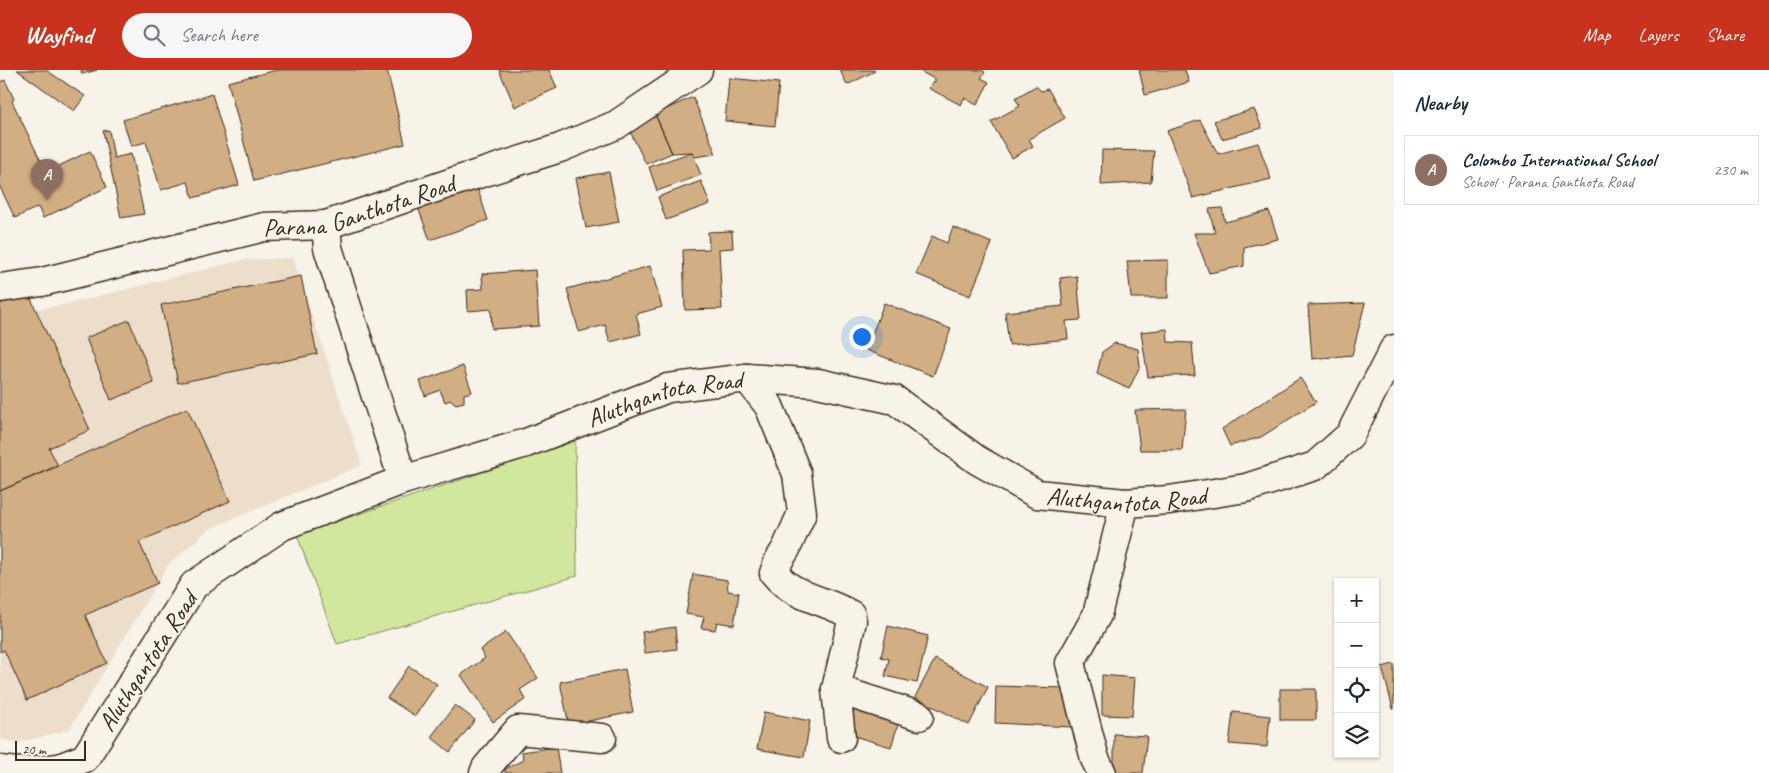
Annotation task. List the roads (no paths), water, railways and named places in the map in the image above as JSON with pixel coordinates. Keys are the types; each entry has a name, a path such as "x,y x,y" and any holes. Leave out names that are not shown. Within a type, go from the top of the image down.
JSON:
{"street":[{"name":"Parana Ganthota Road","path":"0,288 42,282 264,227 326,225 560,148 616,125 698,70"},
{"path":"326,225 328,248 403,480"},
{"name":"Aluthgantota Road","path":"0,770 17,772 59,768 85,758 194,585 282,526 403,480 526,443 668,388 747,378 818,383 895,400 978,460 1037,494 1124,503 1169,500 1246,488 1315,466 1350,435 1394,349"},
{"path":"747,378 768,406 797,474 802,513 774,573 782,583 809,598 851,615 852,621 836,689 841,738"},
{"path":"1102,773 1095,759 1070,663 1097,616 1124,503"},
{"path":"836,689 920,716"},
{"path":"484,773 486,768 518,730 602,738"}],"place":[{"name":"Colombo International School","path":"47,200"}]}
